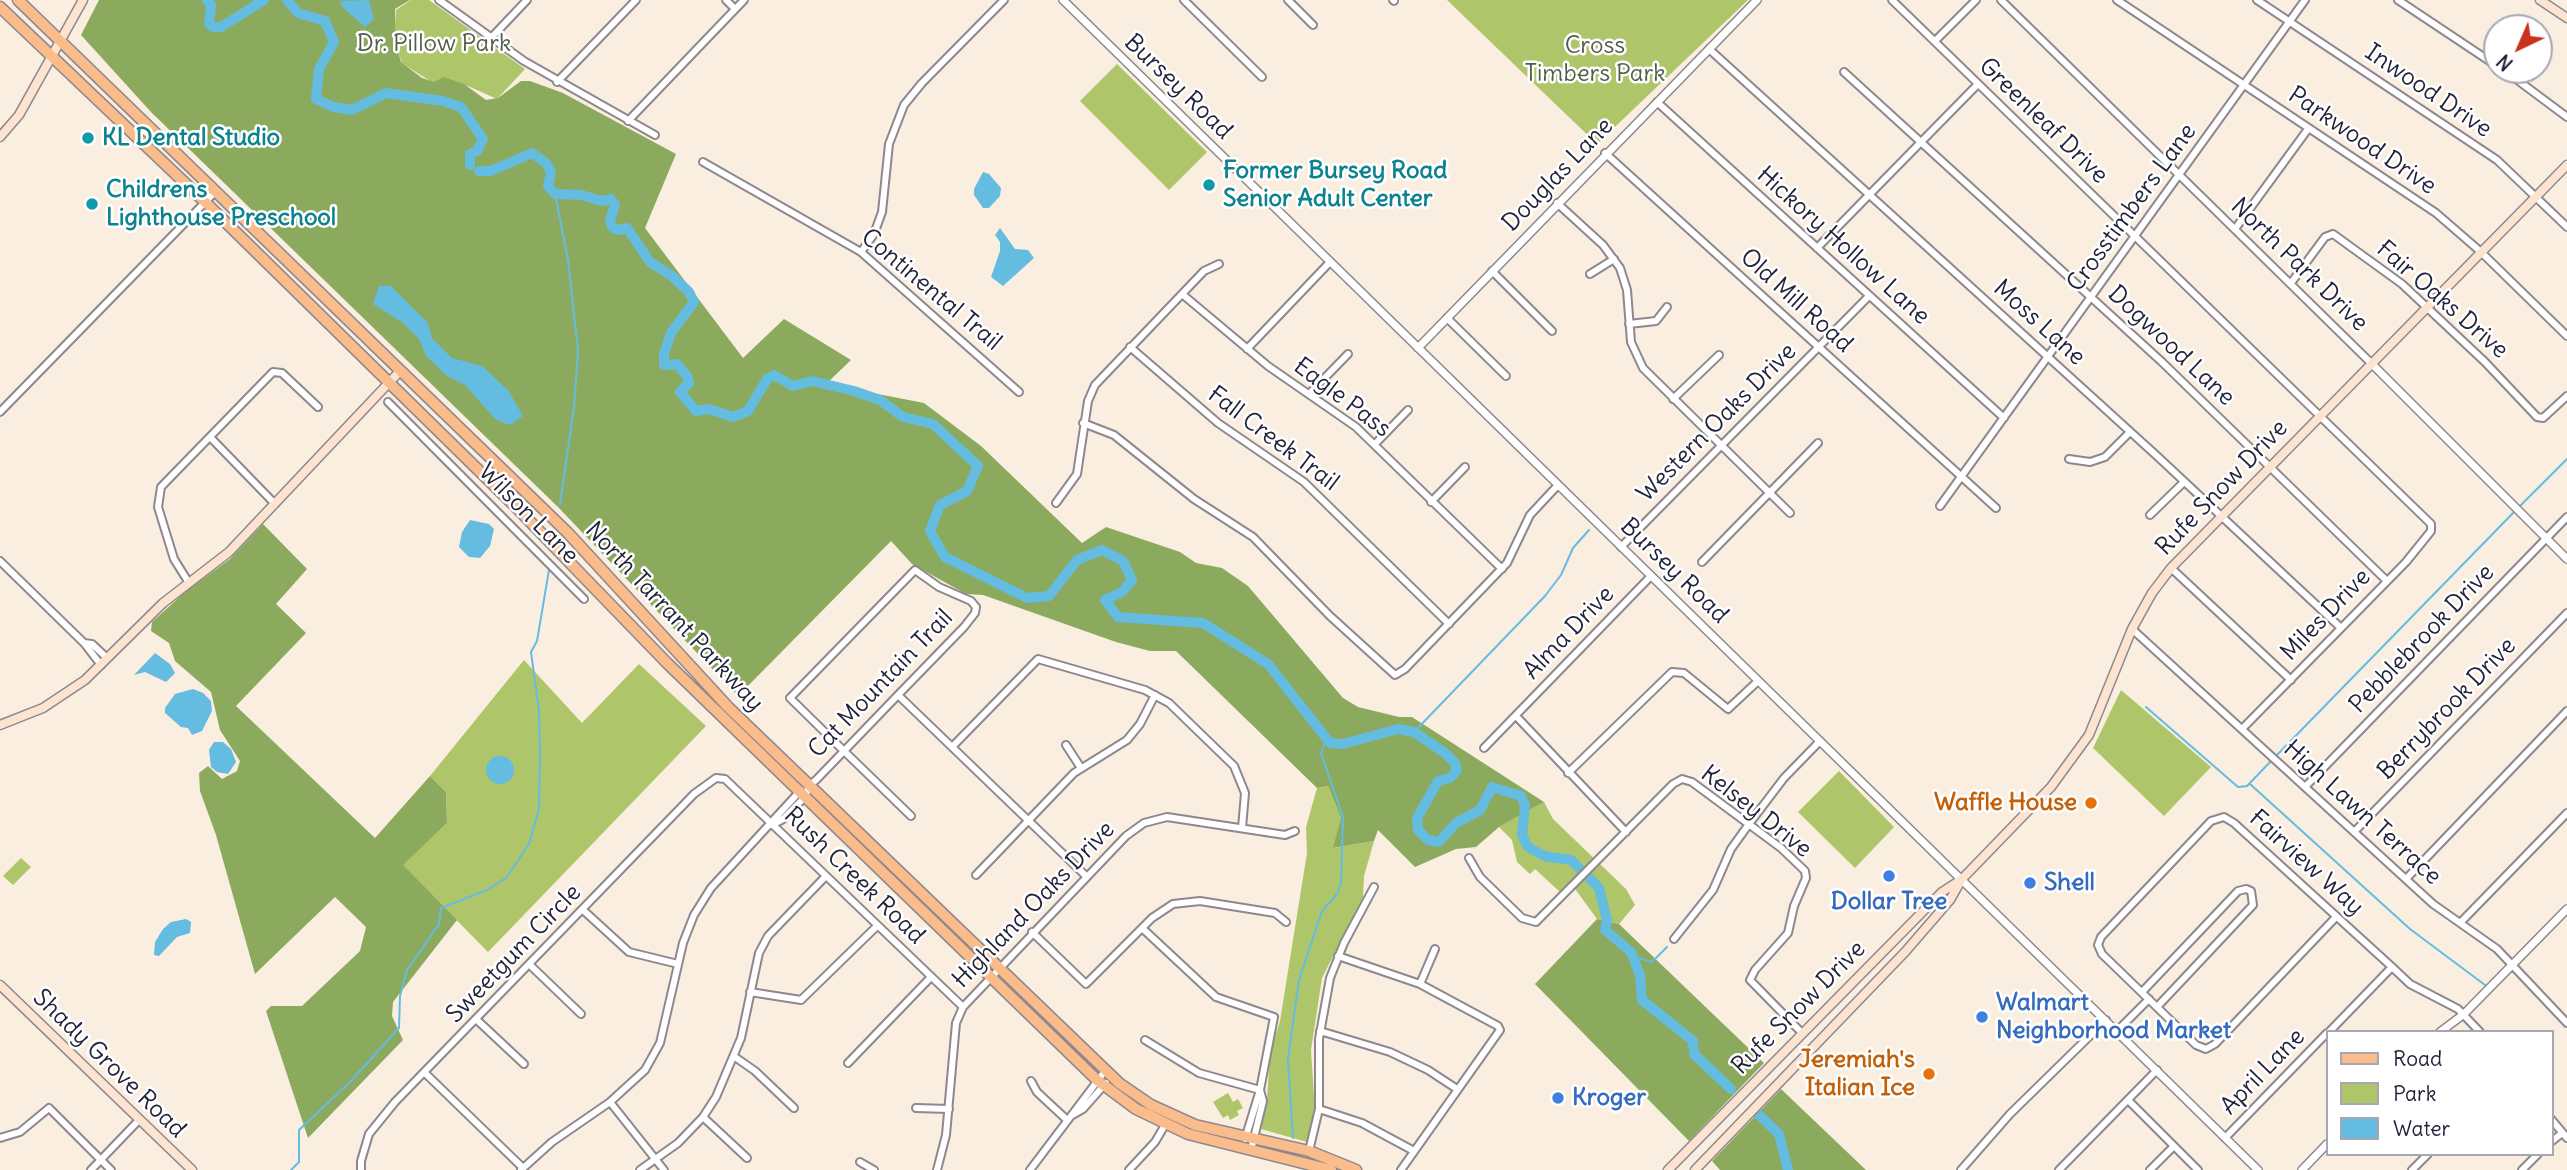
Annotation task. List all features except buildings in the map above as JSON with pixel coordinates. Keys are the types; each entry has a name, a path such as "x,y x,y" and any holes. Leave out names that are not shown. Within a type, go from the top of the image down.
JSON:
{"main road":[{"name":"North Tarrant Parkway","path":"18,0 568,533 728,707 1109,1074 1166,1113 1248,1144 1331,1170"},
{"path":"0,137 19,115 83,0"},
{"path":"2540,0 2567,18"},
{"name":"North Tarrant Parkway","path":"0,7 456,447 667,663 1100,1083 1165,1125 1248,1144 1309,1151 1356,1170"},
{"name":"Rufe Snow Drive","path":"1668,1170 1942,892 1962,878 2051,787 2079,751 2100,712 2132,629 2152,593 2171,568 2219,516 2567,165"},
{"path":"289,285 301,273"},
{"path":"0,725 56,701 104,662 148,617 229,552 400,371"},
{"name":"Rufe Snow Drive","path":"1696,1169 1869,990 1950,900 1962,878"},
{"path":"1857,978 1869,990"},
{"name":"Shady Grove Road","path":"0,985 192,1170"},
{"path":"1684,1154 1696,1169"}],"street":[{"path":"439,0 557,82 655,135"},
{"path":"491,38 527,0"},
{"path":"557,82 636,0"},
{"path":"726,0 735,9"},
{"path":"628,121 744,0"},
{"path":"861,252 879,222 889,144 904,105 922,83 1004,0"},
{"name":"Bursey Road","path":"1063,0 2258,1170"},
{"path":"1184,0 1262,77"},
{"path":"1288,0 1313,25"},
{"name":"Douglas Lane","path":"1418,348 1605,153 1758,0"},
{"name":"Greenleaf Drive","path":"1892,0 2431,524"},
{"path":"1935,41 1976,0"},
{"name":"North Park Drive","path":"2001,0 2567,559"},
{"name":"Parkwood Drive","path":"2117,0 2436,213 2481,251 2567,336"},
{"name":"Inwood Drive","path":"2257,0 2497,160 2567,227"},
{"name":"Crosstimbers Lane","path":"1940,506 2305,0"},
{"path":"2398,0 2483,57"},
{"name":"Moss Lane","path":"1709,49 2048,356 2341,628"},
{"name":"Dogwood Lane","path":"1844,72 2091,298 2387,581"},
{"path":"1817,248 1978,84"},
{"path":"2523,84 2567,117"},
{"name":"Hickory Hollow Lane","path":"1657,102 2004,418"},
{"path":"2235,229 2308,129"},
{"name":"Old Mill Road","path":"1605,153 1996,508"},
{"name":"Continental Trail","path":"703,162 861,252 1020,392"},
{"path":"0,412 216,191"},
{"path":"1557,203 1614,258 1625,281 1629,324 1636,358 1673,400 1790,513"},
{"name":"Fair Oaks Drive","path":"2291,284 2325,237 2333,234 2427,307 2537,417 2543,418 2567,396"},
{"path":"1590,274 1614,258"},
{"path":"1247,349 1330,262"},
{"path":"1056,503 1077,474 1083,423 1088,401 1096,385 1204,271 1219,264"},
{"path":"1492,271 1552,331"},
{"name":"Eagle Pass","path":"1182,294 1247,349 1310,393 1375,444 1502,569"},
{"name":"Western Oaks Drive","path":"1621,547 1869,296"},
{"path":"1629,324 1656,321 1667,307"},
{"path":"1447,318 1506,376"},
{"name":"Fall Creek Trail","path":"1130,347 1218,423 1304,482 1449,624"},
{"path":"1310,393 1348,354"},
{"path":"1673,400 1719,355"},
{"path":"189,583 174,559 157,497 163,485 272,373 280,372 318,407"},
{"name":"Wilson Lane","path":"388,402 584,599"},
{"path":"1375,444 1408,410"},
{"path":"1083,423 1114,435 1194,499 1253,537 1330,616 1395,675 1405,669 1502,569 1516,548 1530,515 1558,485"},
{"path":"2069,459 2090,462 2105,457 2130,432"},
{"path":"210,437 275,504"},
{"path":"1702,562 1818,443"},
{"name":"Wilson Lane","path":"444,458 456,447"},
{"path":"1431,502 1465,467"},
{"path":"2150,515 2184,482"},
{"name":"Pebblebrook Drive","path":"2305,787 2567,517"},
{"name":"Miles Drive","path":"2242,729 2387,581 2427,536 2431,524"},
{"path":"0,561 104,662"},
{"path":"2171,568 2291,680"},
{"name":"Cat Mountain Trail","path":"522,1169 552,1142 634,1082 654,1056 666,1023 678,964 694,915 710,888 772,825 783,819 809,786 844,751 964,627 976,607 915,570 790,698 844,751"},
{"name":"Alma Drive","path":"1484,748 1651,576"},
{"name":"Berrybrook Drive","path":"2354,832 2567,613"},
{"name":"High Lawn Terrace","path":"2132,629 2433,904 2497,948 2567,1023"},
{"path":"953,747 1038,659 1155,695 1178,712 1234,766 1245,793 1241,828"},
{"path":"1568,773 1668,675 1676,671 1685,673 1728,709 1758,681"},
{"path":"898,695 1086,876"},
{"path":"976,875 1081,768 1127,740 1140,724 1155,695"},
{"path":"2406,879 2567,711"},
{"path":"1469,858 1480,877 1522,918 1532,923 1540,920 1626,832 1516,716"},
{"path":"1674,939 1713,890 1731,849 1749,824 1784,778 1820,741"},
{"path":"1066,745 1081,768"},
{"path":"844,751 911,816"},
{"name":"Rush Creek Road","path":"716,778 725,779 963,1007"},
{"name":"Sweetgum Circle","path":"361,1170 361,1161 373,1128 694,794 716,778"},
{"name":"Kelsey Drive","path":"1626,832 1673,784 1682,779 1692,782 1792,857 1806,875 1788,933 1755,970 1751,980 1802,1033"},
{"path":"2460,922 2567,813"},
{"name":"Fairview Way","path":"2142,992 2102,954 2098,945 2101,937 2211,821 2220,816 2234,823 2418,990 2464,1014"},
{"name":"Highland Oaks Drive","path":"937,1170 949,1109 956,1023 963,1007 1126,835 1151,820 1180,818 1285,835 1295,831"},
{"path":"640,1170 678,1143 703,1117 723,1084 735,1057 759,953 768,936 825,877"},
{"path":"1309,1151 1319,1110 1320,1031 1338,957 1374,887"},
{"path":"2157,1007 2253,905 2251,891 2246,888 2238,891 2142,992 2157,1007 2196,1045 2206,1049 2215,1044 2336,916"},
{"path":"1032,932 1086,984 1163,909 1191,901 1275,913 1286,922"},
{"path":"583,910 629,952 678,964"},
{"path":"2443,1030 2464,1014 2566,911"},
{"path":"750,992 801,1000 877,926"},
{"path":"1142,928 1216,997 1274,1017 1260,1090 1263,1101 1248,1144"},
{"path":"1420,984 1435,949"},
{"path":"1338,957 1420,984 1498,1026 1500,1030 1401,1170"},
{"path":"530,965 581,1014"},
{"name":"April Lane","path":"2331,1030 2392,967"},
{"path":"848,1063 931,977"},
{"path":"2117,1031 2149,999"},
{"path":"2464,1014 2478,1030"},
{"path":"477,1020 524,1064"},
{"path":"1961,1170 2010,1114 2106,1020"},
{"path":"1320,1031 1390,1052 1428,1070 1457,1089"},
{"name":"April Lane","path":"2225,1138 2326,1035"},
{"path":"1145,1040 1199,1073 1260,1090"},
{"path":"735,1057 755,1071 794,1108"},
{"path":"2059,1170 2157,1070"},
{"path":"425,1073 522,1169"},
{"path":"1030,1170 1066,1119 1109,1074"},
{"path":"1031,1081 1037,1093 1066,1119"},
{"path":"2128,1100 2198,1170"},
{"path":"610,1102 664,1170"},
{"path":"0,1139 20,1132 49,1108 111,1170"},
{"path":"916,1108 949,1109"},
{"path":"1319,1110 1362,1123 1414,1151"},
{"path":"703,1117 747,1158"},
{"path":"91,1170 139,1119"},
{"path":"2553,1121 2565,1136"},
{"path":"1129,1170 1155,1142 1165,1125"},
{"path":"2302,1170 2326,1145"},
{"path":"2150,1170 2174,1146"},
{"path":"2412,1170 2426,1156"},
{"path":"2522,1170 2536,1156"},
{"path":"860,1162 874,1170"}],"green space":[{"path":"99,0 410,0 395,9 395,41 401,62 422,78 434,82 444,77 464,84 486,100 498,98 521,81 530,81 563,93 676,154 645,228 743,358 784,319 851,360 826,384 924,403 981,446 1082,543 1106,527 1180,552 1196,563 1222,568 1248,586 1343,698 1358,707 1399,717 1412,717 1544,802 1499,827 1476,847 1456,849 1415,867 1378,830 1374,841 1333,848 1341,818 1328,786 1317,788 1176,651 1150,651 1116,642 983,595 966,594 912,564 891,541 738,696 558,507 151,112 81,35"},
{"name":"Dr. Pillow Park","path":"411,0 429,0 525,69 497,99 468,86 433,83 402,63 394,40 396,10"},
{"name":"Cross Timbers Park","path":"1447,0 1748,0 1597,144"},
{"path":"1117,64 1207,152 1169,190 1080,101"},
{"path":"263,524 307,569 276,604 306,633 236,706 375,838 430,776 446,792 447,823 403,865 457,920 393,1002 392,1016 403,1040 308,1138 266,1011 271,1006 302,1006 360,951 366,927 335,897 255,974 216,835 200,791 199,773 208,766 222,779 237,771 240,761 220,730 211,692 175,661 169,643 151,631 152,622 185,592 230,559"},
{"path":"524,660 582,723 639,664 706,726 488,952 402,865 447,823 446,792 430,776"},
{"path":"2121,690 2211,767 2164,816 2093,748"},
{"path":"1839,771 1894,827 1855,868 1798,812"},
{"path":"1328,786 1341,818 1334,848 1374,841 1364,876 1363,897 1322,978 1311,1050 1315,1111 1307,1142 1261,1129 1267,1100 1270,1053 1280,1021 1307,853 1306,827 1317,788"},
{"path":"1544,802 1553,819 1626,889 1635,905 1619,924 1597,919 1570,882 1560,892 1535,869 1530,874 1517,862 1512,840 1499,827"},
{"path":"21,858 31,867 13,885 3,876"},
{"path":"1597,919 1619,924 1764,1063 1689,1141 1535,984"},
{"path":"1781,1089 1866,1170 1720,1170 1712,1161"},
{"path":"1228,1093 1233,1102 1238,1099 1243,1108 1237,1111 1239,1115 1230,1120 1228,1115 1223,1118 1213,1102"}],"water":[{"path":"369,0 374,19 365,27 342,7 340,1"},
{"path":"983,172 989,174 1001,188 1000,196 989,208 983,208 974,195 974,189"},
{"path":"1000,228 1015,249 1028,250 1034,258 1003,286 991,277 1000,251 1000,242 995,235"},
{"path":"379,286 391,286 428,323 432,338 452,358 482,366 508,390 523,416 510,425 496,420 465,385 447,376 426,356 419,339 403,323 373,304"},
{"path":"470,520 489,524 494,529 490,546 480,558 469,557 459,547 462,532"},
{"path":"155,653 170,664 175,673 166,682 145,672 134,675"},
{"path":"193,689 203,693 211,701 212,711 202,731 192,735 188,728 181,727 165,713 165,708 175,694"},
{"path":"214,742 223,742 231,749 236,762 228,774 217,772 211,767 209,750"},
{"path":"500,756 510,760 514,770 510,780 500,784 490,780 486,770 490,760"},
{"path":"186,919 191,922 190,933 177,937 159,956 154,955 155,942 163,929 171,922"}],"waterway":[{"path":"207,0 211,5 209,24 213,27 221,27 264,0"},
{"path":"287,0 298,13 325,21 334,42 319,69 316,99 333,107 352,110 386,93 443,101 461,107 483,139 477,151 470,154 470,165"},
{"path":"479,171 491,171 532,153 546,163 551,172 548,186 555,194 581,195 602,201 611,199 615,205 610,220 612,227 618,230 627,228 650,262 672,276 689,292 694,302 671,333 664,354 664,365 677,364 687,376 689,383 680,392 696,411 709,409 733,417 748,411 767,379 774,375 793,386 812,381 854,391 880,400 903,417 933,424 978,466 967,491 940,505 930,531 945,557 1027,598 1049,596 1077,560 1102,550 1123,561 1132,580 1122,592 1105,600 1118,617 1203,623 1268,664 1330,743 1343,744 1398,729 1414,732 1445,753 1455,763 1457,770 1450,778 1438,781 1417,818 1418,830 1428,840 1439,842 1456,823 1480,810 1492,787 1521,796 1525,806 1522,835 1528,847 1544,856 1571,860 1599,888 1607,920 1605,930 1631,952 1640,975 1642,1000 1693,1041 1694,1054 1731,1089"},
{"path":"555,194 568,260 578,351 574,407 560,504"},
{"path":"2518,508 2567,459"},
{"path":"2276,756 2514,512"},
{"path":"1414,732 1545,596 1561,575 1573,548 1589,530"},
{"path":"291,1170 299,1162 299,1130 350,1082 399,1028 400,996 407,970 439,924 441,908 487,890 506,878 529,844 539,809 540,754 539,711 531,652 537,641 549,570"},
{"path":"2146,707 2238,787 2247,786 2272,760"},
{"path":"1293,1138 1288,1059 1299,980 1322,911 1337,894 1341,883 1343,817 1321,753 1326,740"},
{"path":"2250,784 2410,929 2485,985"},
{"path":"1632,956 1652,962 1667,947"},
{"path":"1758,1114 1779,1134 1788,1170"}],"place":[{"name":"KL Dental Studio","path":"88,138"},
{"name":"Former Bursey Road Senior Adult Center","path":"1209,185"},
{"name":"Childrens Lighthouse Preschool","path":"92,204"},
{"name":"Waffle House","path":"2091,803"},
{"name":"Dollar Tree","path":"1889,876"},
{"name":"Shell","path":"2030,883"},
{"name":"Walmart Neighborhood Market","path":"1982,1017"},
{"name":"Jeremiah's Italian Ice","path":"1929,1074"},
{"name":"Kroger","path":"1558,1098"}]}
